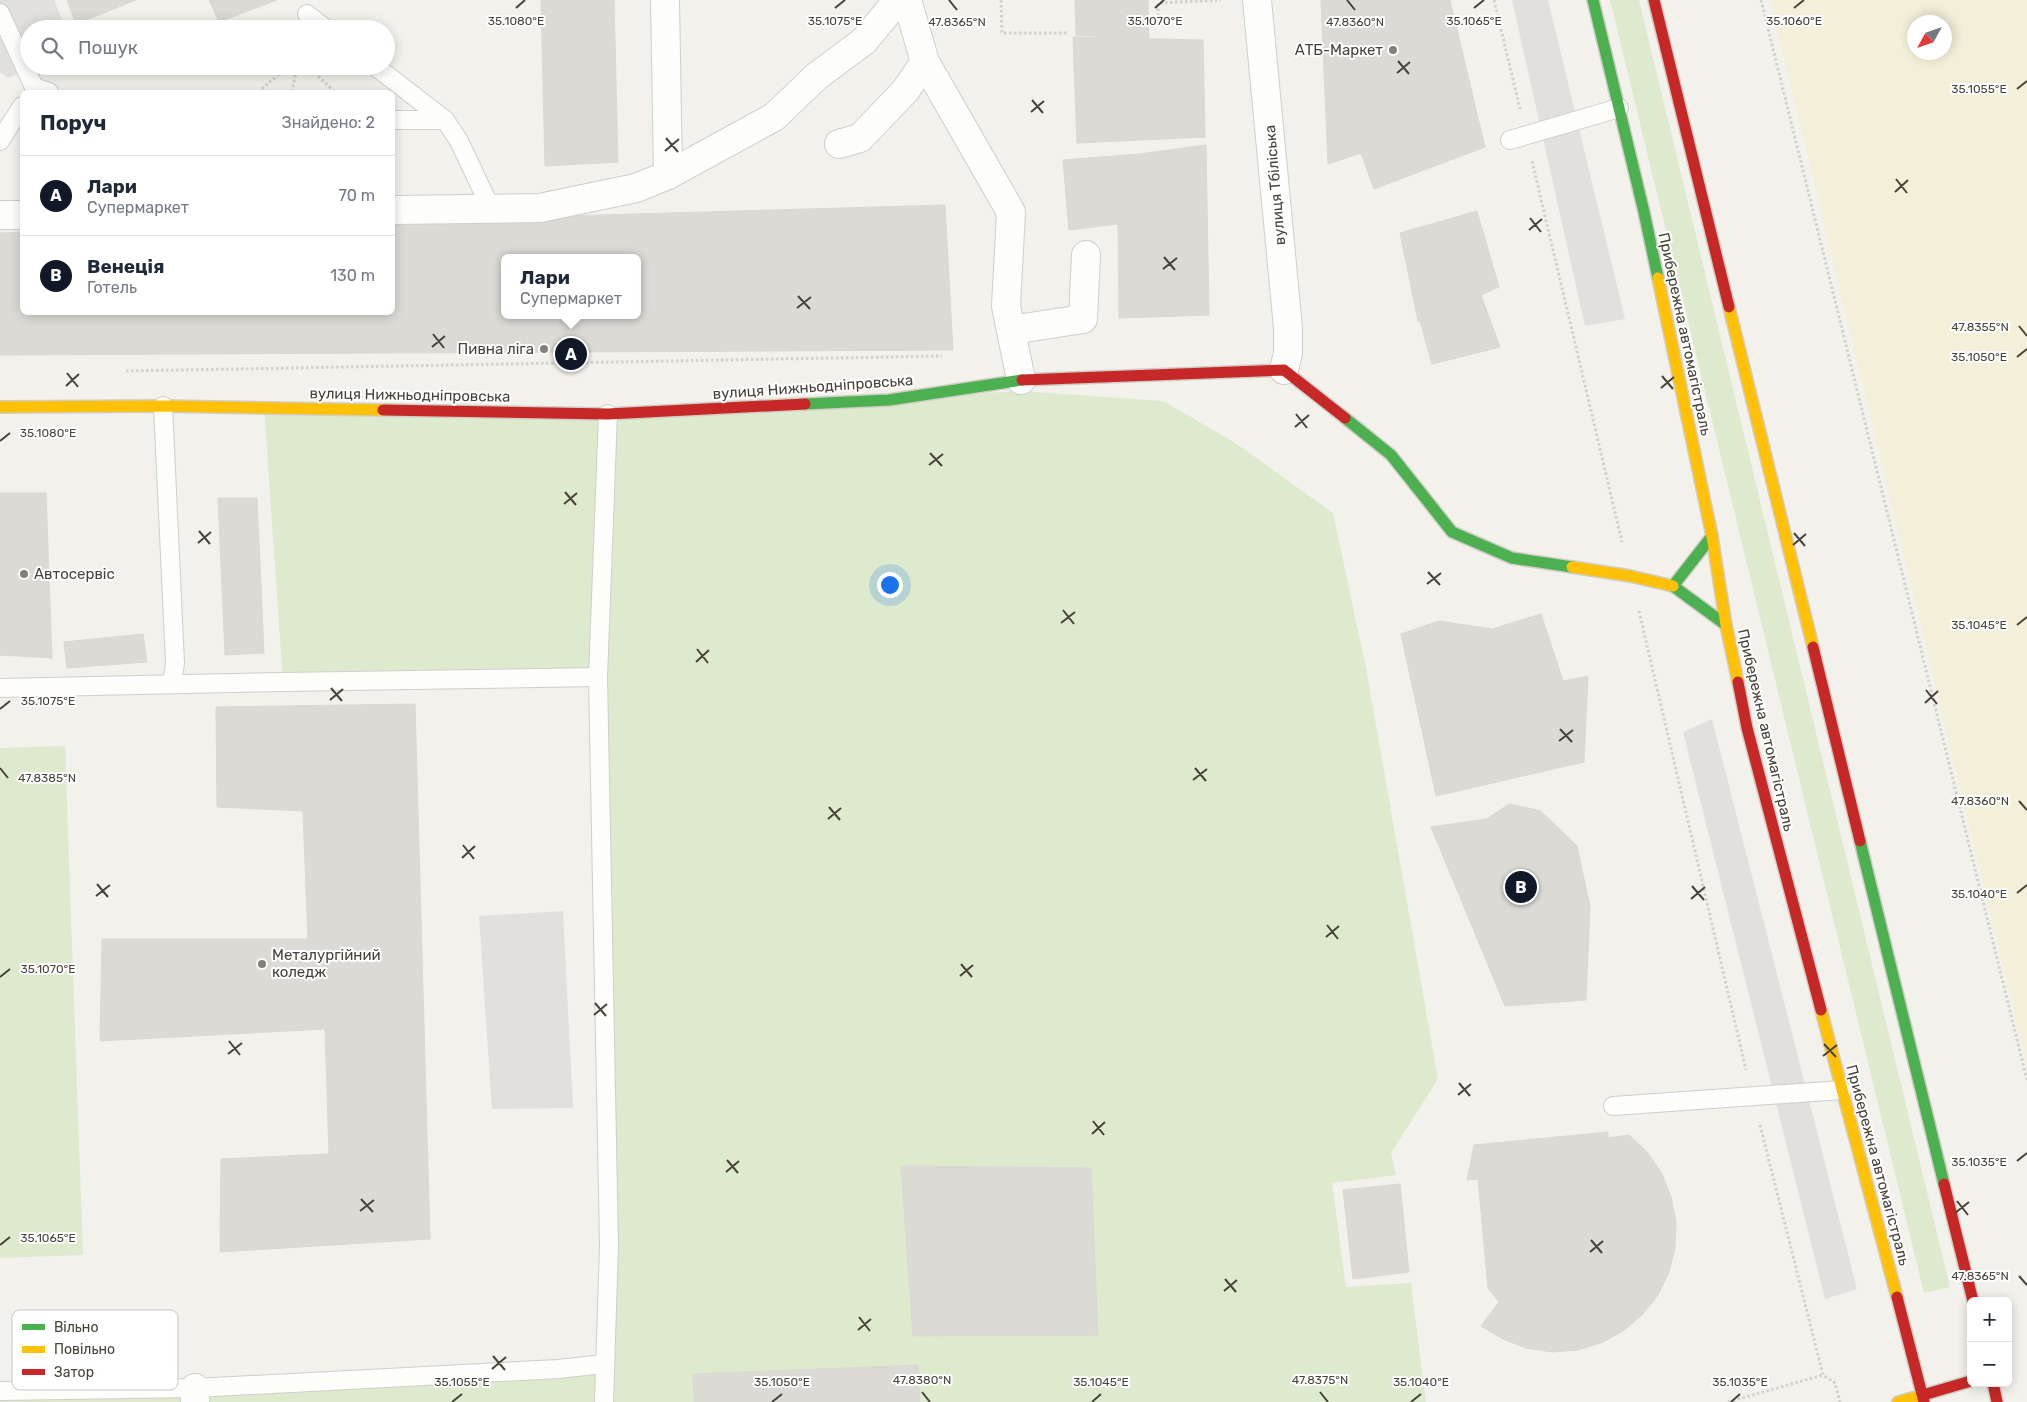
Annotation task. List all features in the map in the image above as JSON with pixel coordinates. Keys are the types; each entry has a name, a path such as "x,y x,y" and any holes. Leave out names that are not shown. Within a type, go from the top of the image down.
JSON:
{"main road":[{"name":"Прибережна автомагістраль","path":"1593,0 1644,212 1712,536 1726,624 1747,728 1924,1398"},
{"path":"1654,0 1972,1297"},
{"name":"вулиця Нижньодніпровська","path":"0,407 163,406 608,414 889,400 1021,380 1284,370"},
{"path":"1284,370 1390,456 1452,532 1512,558 1630,576 1673,586 1726,624"},
{"path":"1673,586 1712,536"},
{"path":"1898,1402 1924,1398 1967,1382"},
{"path":"1994,1387 1997,1402"}],"street":[{"path":"665,0 668,174"},
{"path":"395,210 540,208 636,188 668,174 774,117 817,76 864,41 898,0"},
{"path":"907,0 925,62 1011,212 1006,306 1021,380"},
{"name":"вулиця Тбіліська","path":"1257,0 1288,328 1288,353 1284,370"},
{"path":"839,144 860,138 905,90 925,62"},
{"path":"0,215 20,215"},
{"path":"1011,330 1083,319 1086,255"}],"lane":[{"path":"0,14 20,55"},
{"path":"307,14 315,20"},
{"path":"30,75 38,90"},
{"path":"387,75 445,120 459,141 491,209"},
{"path":"1518,138 1619,108"},
{"path":"0,141 20,109"},
{"path":"395,120 445,120"},
{"path":"163,406 175,664 172,684"},
{"path":"604,1402 609,1245 598,677 608,414"},
{"path":"0,688 598,677"},
{"path":"1613,1106 1842,1090"},
{"path":"0,1391 195,1395 558,1369 604,1364"}],"path":[{"path":"1001,0 1002,33 1068,33"},
{"path":"1158,26 1158,3 1221,0"},
{"path":"1494,0 1518,138 1630,576 1753,1097 1823,1375 1835,1383 1840,1402"},
{"path":"1761,0 2027,1080"},
{"path":"260,90 279,75"},
{"path":"292,90 295,75"},
{"path":"316,75 333,90"},
{"path":"119,371 948,356"},
{"path":"1728,1402 1823,1375"}],"green space":[{"path":"1610,0 1639,0 1950,1287 1924,1293"},
{"path":"1020,391 1163,401 1234,442 1333,513 1366,668 1438,1079 1391,1153 1396,1175 1332,1183 1346,1287 1411,1283 1426,1402 0,1402 0,1391 178,1390 178,1383 604,1364 598,678 283,682 264,407 608,414"},
{"path":"65,746 83,1255 0,1258 0,748"}],"sand":[{"path":"1770,0 2027,0 2027,1066"}],"shaded area":[{"path":"0,0 54,0 62,20 20,20 20,73 8,78 0,72"},
{"path":"1512,0 1548,0 1625,319 1585,326"},
{"path":"1712,719 1857,1289 1825,1299 1683,732"},
{"path":"563,911 573,1108 492,1109 479,916"}],"building":[{"path":"67,0 136,0 86,20 74,20"},
{"path":"209,0 277,0 224,20 218,20"},
{"path":"541,0 614,0 618,162 545,166"},
{"path":"1075,0 1148,0 1149,39 1076,35"},
{"name":"АТБ-Маркет","path":"1321,0 1450,0 1485,147 1374,189 1361,153 1328,164"},
{"path":"1073,37 1203,40 1205,137 1077,143"},
{"path":"1206,145 1209,315 1119,318 1118,224 1069,230 1063,160 1139,154"},
{"path":"945,205 953,350 0,355 0,233 20,232 20,315 395,315 395,221"},
{"path":"1477,211 1499,287 1481,295 1500,347 1432,364 1420,321 1418,321 1400,233"},
{"name":"Автосервіс","path":"0,493 46,493 52,658 0,655"},
{"path":"218,498 257,498 264,653 225,655"},
{"path":"1541,614 1563,681 1588,676 1584,762 1436,796 1401,634 1439,621 1492,629"},
{"path":"143,634 147,662 67,668 64,642"},
{"name":"Металургійний коледж","path":"415,704 430,1239 220,1252 221,1159 329,1154 325,1029 100,1041 102,939 308,939 303,811 217,807 216,707"},
{"path":"1509,804 1541,811 1577,846 1590,907 1586,1000 1505,1006 1431,827 1487,819"},
{"path":"1608,1132 1608,1138 1629,1135 1648,1153 1662,1174 1671,1197 1676,1222 1675,1248 1669,1272 1658,1295 1642,1315 1623,1331 1601,1343 1577,1350 1552,1352 1526,1348 1503,1339 1481,1326 1499,1302 1488,1288 1478,1179 1467,1180 1474,1145"},
{"path":"901,1166 1091,1168 1098,1335 913,1336"},
{"path":"1400,1184 1409,1272 1353,1279 1343,1190"},
{"path":"918,1365 920,1402 694,1402 693,1374"}],"traffic: fast":[{"path":"1593,0 1658,278"},
{"path":"805,404 889,400 1022,380"},
{"path":"1345,418 1391,455 1452,532 1512,558 1572,567"},
{"path":"1712,536 1673,586 1726,625"},
{"path":"1860,841 1944,1184"}],"traffic: slow":[{"path":"1658,278 1712,536 1726,625 1738,682"},
{"path":"1729,307 1813,647"},
{"path":"0,407 163,406 383,410"},
{"path":"1572,567 1630,576 1673,586"},
{"path":"1821,1010 1897,1297"},
{"path":"1898,1402 1923,1395"}],"traffic: jam":[{"path":"1654,0 1729,307"},
{"path":"1022,380 1284,370 1345,418"},
{"path":"383,410 608,414 805,404"},
{"path":"1813,647 1860,841"},
{"path":"1738,682 1747,728 1821,1010"},
{"path":"1944,1184 1972,1297"},
{"path":"1897,1297 1924,1402"},
{"path":"1923,1395 1967,1382"},
{"path":"1994,1387 1997,1402"}],"place":[{"name":"АТБ-Маркет","path":"1393,50"},
{"name":"Пивна ліга","path":"544,349"},
{"name":"Лари","path":"571,354"},
{"name":"Автосервіс","path":"24,574"},
{"name":"Венеція","path":"1521,887"},
{"name":"Металургійний коледж","path":"262,964"}]}
